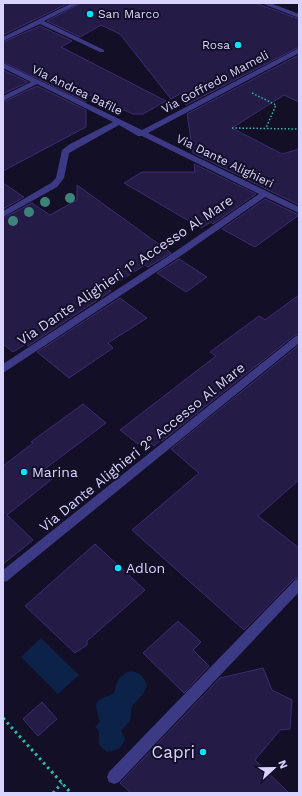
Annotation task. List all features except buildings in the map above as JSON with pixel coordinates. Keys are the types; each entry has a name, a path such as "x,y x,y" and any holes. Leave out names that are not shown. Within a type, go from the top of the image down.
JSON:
{"street":[{"path":"3,39 77,3"},
{"path":"264,3 299,16"},
{"path":"39,21 102,51"},
{"name":"Via Goffredo Mameli","path":"141,134 299,50"},
{"name":"Via Andrea Bafile","path":"3,65 141,134"},
{"path":"3,99 36,82"},
{"path":"3,214 54,185 60,178 65,152 73,146 118,122"},
{"name":"Via Dante Alighieri","path":"141,134 299,210"},
{"name":"Via Dante Alighieri 1° Accesso Al Mare","path":"3,369 179,254 264,194"},
{"name":"Via Dante Alighieri 2° Accesso Al Mare","path":"3,577 299,338"},
{"path":"114,777 299,584"}],"path":[{"path":"247,90 276,105 266,128"},
{"path":"232,128 299,129"},
{"path":"3,718 71,793"},
{"path":"53,793 62,783"}],"water":[{"path":"41,638 79,675 58,694 21,657"},
{"path":"131,671 142,676 147,685 143,694 132,706 130,721 121,731 125,738 123,744 116,750 107,752 99,745 99,731 95,727 100,722 96,705 102,699 114,693 121,676"}],"place":[{"name":"San Marco","path":"90,14"},
{"name":"Rosa","path":"238,45"},
{"name":"Marina","path":"24,472"},
{"name":"Adlon","path":"118,568"},
{"name":"Capri","path":"203,752"}]}
